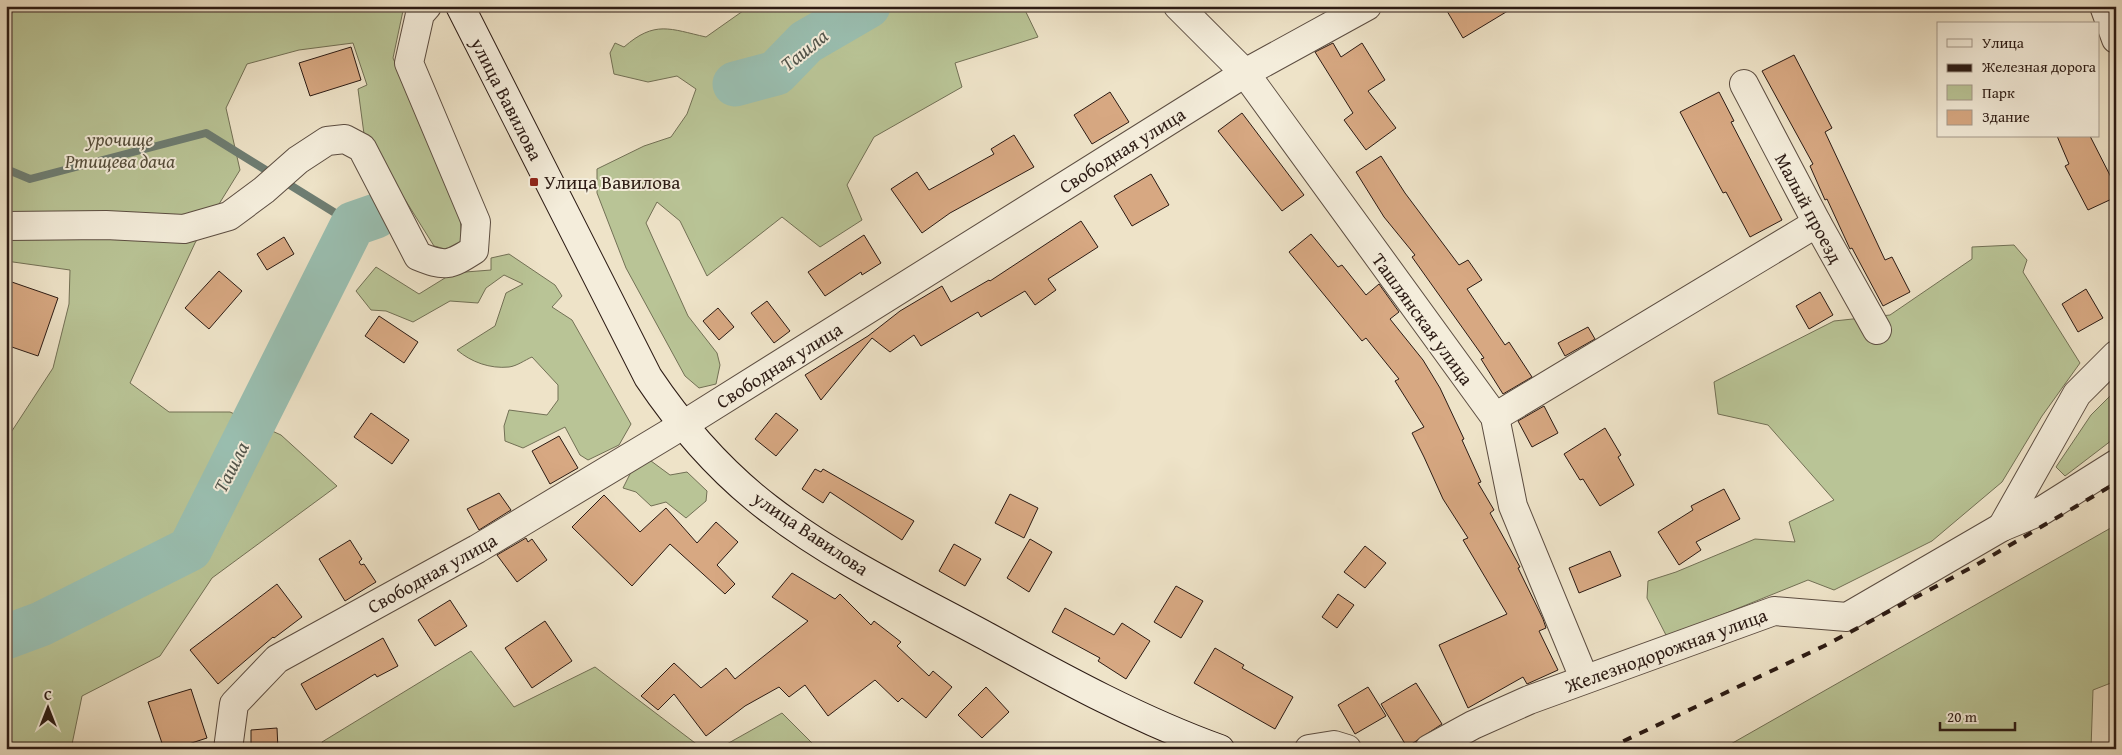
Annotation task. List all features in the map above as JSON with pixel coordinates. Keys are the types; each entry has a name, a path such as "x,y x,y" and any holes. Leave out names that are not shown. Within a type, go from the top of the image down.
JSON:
{"street":[{"path":"6,226 106,225 184,229 228,216 264,190 298,160 327,141 345,139 362,148 418,256 435,263 453,263 474,250 476,222 409,63 420,14 426,6"},
{"name":"улица Вавилова","path":"460,6 648,377 683,425 722,468 768,508 836,554 1114,702 1220,749"},
{"name":"Ташлянская улица","path":"1178,6 1245,74 1495,418 1513,506 1584,678"},
{"name":"Свободная улица","path":"228,749 234,704 277,659 477,549 683,425 1245,74 1367,6"},
{"path":"2104,6 2116,39"},
{"name":"Малый проезд","path":"1744,84 1816,224 1876,330"},
{"path":"1495,418 1816,224"},
{"path":"2002,527 2077,394 2116,355"},
{"name":"Железнодорожная улица","path":"1429,749 1481,721 1584,678 1774,611 1847,616 2002,527 2043,510 2116,464"},
{"path":"1309,749 1334,745 1347,749"}],"green space":[{"name":"урочище Ртищева дача","path":"16,6 357,6 362,11 371,6 404,6 393,58 459,203 462,244 449,250 434,246 364,134 358,89 367,85 353,43 299,50 247,64 226,108 240,170 195,243 130,383 169,412 230,412 281,435 337,486 212,578 160,656 82,696 71,749 6,749 6,440 53,368 69,304 70,270 6,261 6,24"},
{"path":"750,6 1023,6 1038,37 955,63 962,87 874,137 847,185 862,220 820,247 782,217 707,276 680,221 657,202 646,223 688,316 717,353 720,365 716,384 699,388 685,376 626,268 597,193 597,169 644,146 671,137 687,114 696,89 677,76 648,82 614,74 610,53 615,43 624,47 635,38 654,30 672,30 706,37"},
{"path":"2014,245 2027,260 2023,272 2080,363 2042,416 2002,482 1932,541 1834,590 1808,580 1667,637 1647,598 1648,581 1676,572 1755,539 1795,542 1789,522 1834,500 1768,425 1718,414 1714,382 1834,321 1890,315 1972,259 1972,247"},
{"path":"509,254 555,285 562,296 552,307 572,320 631,424 619,445 588,460 580,455 565,427 523,448 505,441 504,426 509,410 547,415 558,400 558,385 532,357 512,366 495,367 468,358 457,350 495,326 506,293 523,284 504,275 486,288 478,303 450,301 413,322 386,311 371,310 356,291 376,267 419,294 453,273 491,270 491,258"},
{"path":"2116,390 2116,437 2065,476 2056,467 2091,415"},
{"path":"647,458 670,475 687,472 707,491 706,501 686,518 666,502 651,506 636,492 623,488 634,466"},
{"path":"2116,525 2116,681 2093,690 2091,749 1722,749"},
{"path":"471,651 514,707 595,667 703,749 323,749 322,742"},
{"path":"782,713 817,748 718,749"}],"building":[{"path":"1444,6 1516,6 1463,38"},
{"path":"1333,43 1341,57 1362,43 1385,80 1368,91 1396,128 1366,150 1344,120 1353,113 1315,52"},
{"path":"351,47 361,80 310,96 299,63"},
{"path":"1794,55 1832,128 1825,132 1885,260 1892,257 1910,292 1883,306 1852,248 1850,249 1810,166 1813,164 1762,71"},
{"path":"1110,92 1129,122 1092,144 1074,115"},
{"path":"1719,92 1734,121 1731,122 1782,220 1750,237 1726,192 1723,193 1680,112"},
{"path":"1242,113 1304,195 1282,211 1218,131"},
{"path":"1014,135 1034,167 950,213 922,233 891,189 917,172 929,190 994,154 991,149"},
{"path":"2058,138 2091,138 2116,187 2116,197 2088,210 2065,166 2069,164"},
{"path":"1381,156 1405,193 1459,265 1468,260 1482,280 1467,289 1505,345 1509,342 1532,377 1503,394 1481,359 1484,358 1412,257 1415,255 1384,217 1356,172"},
{"path":"1151,174 1169,205 1132,226 1114,196"},
{"path":"1081,221 1098,247 1048,279 1056,290 1035,305 1025,291 981,317 978,312 921,346 914,335 890,352 872,338 821,400 805,375 868,336 900,311 942,286 951,302 990,281"},
{"path":"1311,234 1338,267 1342,265 1366,295 1379,284 1399,312 1390,319 1423,360 1440,388 1464,439 1462,440 1481,482 1478,483 1494,510 1490,513 1520,567 1518,568 1543,619 1546,628 1539,631 1558,670 1527,684 1523,677 1468,708 1439,645 1507,614 1463,540 1468,538 1443,499 1412,433 1424,427 1395,381 1399,379 1366,338 1362,341 1289,252"},
{"path":"864,235 881,263 862,275 861,272 825,296 808,272"},
{"path":"284,237 294,254 267,270 257,254"},
{"path":"219,271 242,291 209,329 185,308"},
{"path":"6,280 58,298 38,356 6,345"},
{"path":"2086,289 2103,318 2078,332 2062,304"},
{"path":"1820,292 1833,315 1809,329 1796,306"},
{"path":"767,301 790,331 774,343 751,313"},
{"path":"718,308 734,327 719,340 703,321"},
{"path":"379,316 418,342 404,363 365,336"},
{"path":"1588,327 1595,339 1565,356 1558,343"},
{"path":"1544,406 1558,433 1532,447 1518,421"},
{"path":"371,413 409,440 392,464 354,437"},
{"path":"776,413 798,430 776,456 755,439"},
{"path":"1605,428 1621,455 1618,457 1634,485 1600,506 1583,479 1580,480 1564,454"},
{"path":"559,436 578,468 550,484 532,451"},
{"path":"815,469 821,472 823,469 914,521 902,540 830,492 823,503 802,489"},
{"path":"1724,489 1740,519 1696,542 1701,550 1679,565 1658,532 1693,510 1691,506"},
{"path":"499,493 511,510 479,530 467,509"},
{"path":"1010,494 1038,508 1024,538 995,523"},
{"path":"604,495 640,532 666,508 697,543 716,522 738,542 717,565 735,584 725,594 670,544 632,586 572,527"},
{"path":"526,538 528,542 532,539 547,560 517,582 497,555"},
{"path":"1030,539 1052,552 1029,592 1007,578"},
{"path":"350,540 362,559 359,562 361,565 364,564 376,582 345,601 319,559"},
{"path":"954,544 981,559 965,586 939,571"},
{"path":"1365,546 1386,563 1365,588 1344,572"},
{"path":"1610,551 1621,576 1579,593 1569,568"},
{"path":"792,573 835,599 840,594 871,625 874,621 901,642 897,646 929,676 933,671 952,687 926,718 902,698 898,702 875,680 828,716 805,685 789,697 779,687 745,706 706,736 674,694 658,710 641,696 674,663 701,688 726,668 735,679 808,621 772,597"},
{"path":"277,584 302,617 273,637 218,684 190,650"},
{"path":"1176,586 1203,601 1181,638 1154,622"},
{"path":"1338,594 1354,605 1337,628 1322,617"},
{"path":"450,600 467,626 435,646 418,620"},
{"path":"1065,608 1114,635 1122,623 1150,641 1126,679 1098,661 1100,658 1052,632"},
{"path":"545,621 572,661 532,688 505,648"},
{"path":"383,638 398,666 377,677 375,674 316,710 301,684"},
{"path":"1215,648 1244,665 1242,668 1293,697 1275,729 1194,683"},
{"path":"1416,683 1442,724 1407,747 1381,704"},
{"path":"986,687 1009,712 982,738 958,715"},
{"path":"1368,687 1386,716 1355,734 1338,705"},
{"path":"191,689 207,738 173,749 164,749 148,702"},
{"path":"277,728 278,749 251,749 251,730"}],"waterway":[{"name":"Ташла","path":"735,84 776,73 806,42 868,6"},
{"path":"6,169 30,179 206,133 353,224"},
{"name":"Ташла","path":"6,637 41,624 190,549 353,224 376,216"}],"railway":[{"path":"1607,749 1824,646 1976,565 2116,483"}],"place":[{"name":"Улица Вавилова","path":"534,182"}]}
